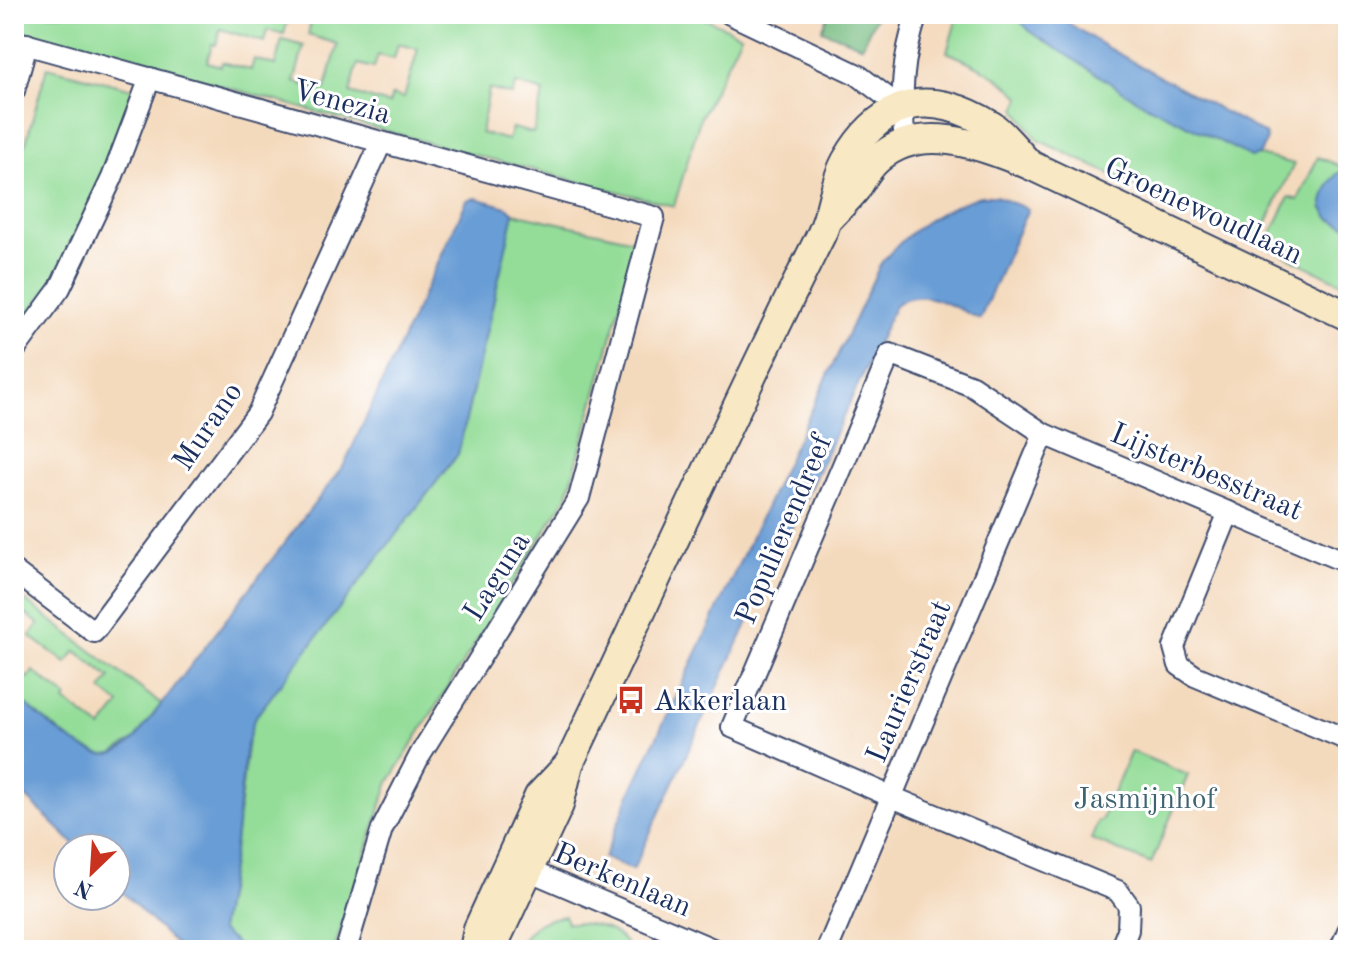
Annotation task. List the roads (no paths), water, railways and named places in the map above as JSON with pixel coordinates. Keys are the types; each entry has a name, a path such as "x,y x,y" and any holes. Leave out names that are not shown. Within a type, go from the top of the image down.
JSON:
{"street":[{"path":"730,14 858,75 901,108"},
{"path":"829,218 877,160 905,144 901,108 905,50 917,14"},
{"path":"14,91 20,43"},
{"name":"Venezia","path":"20,43 654,217"},
{"path":"14,351 60,288 112,178 150,78"},
{"name":"Groenewoudlaan","path":"901,108 921,102 943,104 972,116 994,127 1030,165"},
{"path":"474,950 478,929 559,805 569,764 829,218 837,182 862,136 879,120 901,108"},
{"name":"Groenewoudlaan","path":"905,144 941,139 961,142 1030,165 1348,316"},
{"name":"Murano","path":"14,571 94,632 258,413 381,143"},
{"name":"Laguna","path":"346,950 382,829 421,753 579,498 654,217"},
{"name":"Populierendreef","path":"892,797 732,727 890,354 972,386 1044,434"},
{"name":"Lijsterbesstraat","path":"1044,434 1348,563"},
{"name":"Laurierstraat","path":"827,950 1044,434"},
{"path":"1229,512 1174,647 1179,665 1195,676 1348,740"},
{"path":"892,797 1118,891 1129,906 1128,930 1120,950"},
{"path":"491,950 519,867"},
{"name":"Berkenlaan","path":"519,867 715,950"},
{"path":"1340,950 1348,931"}],"water":[{"path":"1013,14 1054,14 1108,48 1265,134 1267,140 1259,155 1251,157 1140,102 1031,32"},
{"path":"1348,169 1348,227 1330,219 1322,207 1333,178"},
{"path":"980,196 996,196 1028,209 980,319 926,297 905,299 895,305 633,870 604,858 629,796 881,263 926,222"},
{"path":"476,198 507,207 514,213 458,454 254,719 245,753 234,851 220,930 243,950 181,950 132,902 132,832 62,832 14,785 14,695 61,733 89,750 112,754 134,740 344,465 467,200"}],"place":[{"name":"Akkerlaan","path":"631,700"}],"park label":[{"name":"Jasmijnhof","path":"1145,798"}]}
